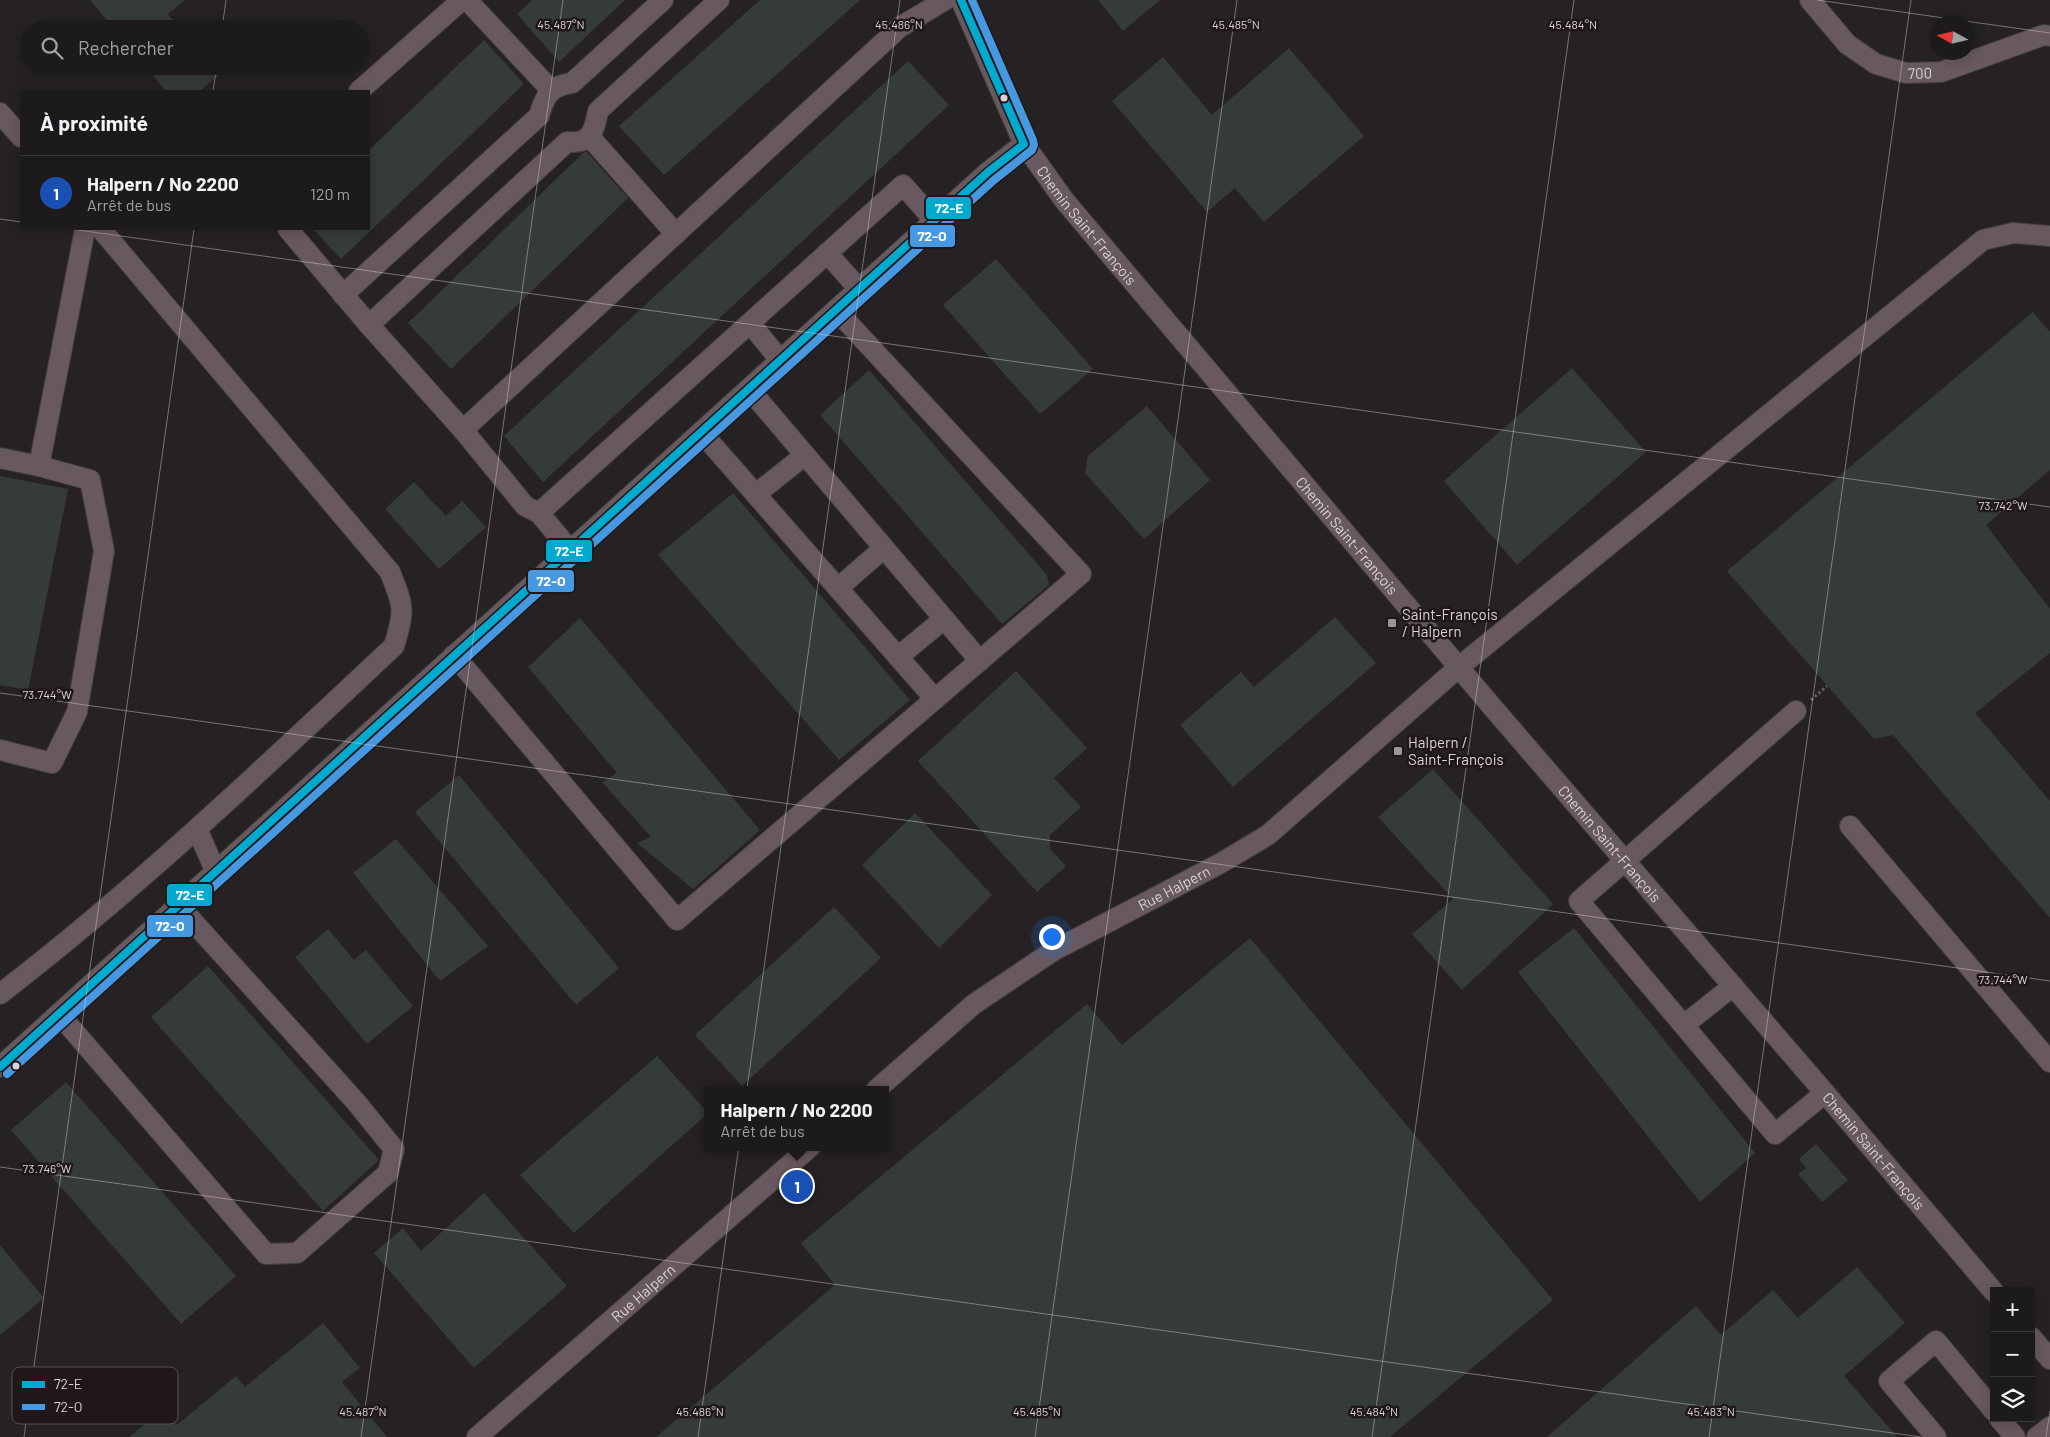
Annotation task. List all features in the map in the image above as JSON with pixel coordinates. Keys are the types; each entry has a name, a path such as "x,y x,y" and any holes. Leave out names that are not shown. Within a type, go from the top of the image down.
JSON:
{"street":[{"path":"360,90 462,0"},
{"path":"467,0 551,90"},
{"path":"343,295 539,116 544,100 551,90 560,84 572,83 662,0"},
{"path":"368,325 567,142 578,143 586,140 596,123 598,111 719,0"},
{"path":"463,430 900,27 945,0"},
{"name":"Chemin Saint-François","path":"961,0 1024,144 1064,200 1459,667 1990,1287"},
{"name":"700","path":"1810,0 1846,44 1876,64 1906,72 1941,72 2044,35 2050,36"},
{"path":"0,113 20,136"},
{"path":"589,136 676,234"},
{"path":"0,1067 215,870 934,221 1003,159 1024,144"},
{"path":"539,513 903,184 934,221"},
{"path":"40,466 85,230"},
{"path":"0,994 60,948 197,830 394,646 403,610 390,572 102,230"},
{"path":"289,230 368,325 463,430 525,506 539,513 570,550"},
{"name":"Rue Halpern","path":"881,1086 974,1004 1054,950 1222,863 1268,835 1459,667 1984,240 2013,233 2050,236"},
{"path":"827,253 858,290"},
{"path":"454,655 677,920 1081,574 836,310"},
{"path":"750,323 780,360"},
{"path":"749,389 980,661"},
{"path":"701,432 935,699"},
{"path":"756,494 805,455"},
{"path":"0,458 40,466 90,480 104,551 77,712 52,763 0,750"},
{"path":"838,588 884,548"},
{"path":"898,657 944,619"},
{"path":"1804,705 1580,901 1775,1134 1825,1093"},
{"path":"1850,826 2050,1062"},
{"path":"197,830 215,870"},
{"path":"59,1014 266,1254 297,1253 388,1172 394,1150 356,1102 178,905"},
{"path":"1684,1025 1733,986"},
{"name":"Rue Halpern","path":"477,1437 805,1151"},
{"path":"1936,1437 1889,1381 1936,1341 1990,1406"},
{"path":"2035,1342 2050,1359"},
{"path":"2003,1422 2015,1437"},
{"path":"2038,1437 2050,1427"}],"path":[{"path":"1804,705 1827,686"}],"building":[{"path":"90,0 185,0 168,14 173,20 107,20"},
{"path":"532,0 625,0 559,62 517,14"},
{"path":"760,0 860,0 664,175 619,126"},
{"path":"1098,0 1160,0 1123,31"},
{"path":"484,40 524,84 341,259 314,230 370,230 370,149"},
{"path":"1289,48 1364,136 1264,222 1235,188 1207,212 1112,101 1163,57 1212,115"},
{"path":"908,61 949,105 543,482 504,436"},
{"path":"153,75 219,75 201,90 165,90"},
{"path":"584,152 587,152 628,198 451,369 408,323"},
{"path":"996,259 1093,369 1040,414 943,305"},
{"path":"2033,312 2050,332 2050,470 1986,525 2050,609 2050,653 1975,713 2050,801 2050,918 1893,735 1874,739 1727,571"},
{"path":"1572,368 1646,452 1517,565 1444,481"},
{"path":"869,370 1047,575 1049,585 1002,624 820,415"},
{"path":"1147,406 1210,480 1144,539 1085,473 1088,456"},
{"path":"0,476 68,489 28,690 0,685"},
{"path":"414,482 446,516 462,501 486,527 439,569 385,509"},
{"path":"733,493 910,700 839,760 658,555"},
{"path":"1335,617 1376,663 1233,787 1180,725 1241,672 1254,687"},
{"path":"580,618 760,830 693,889 637,843 651,837 602,782 617,773 528,667"},
{"path":"1016,671 1087,748 1054,778 1081,807 1050,835 1050,849 1066,866 1037,892 918,761"},
{"path":"1433,769 1553,904 1462,990 1412,934 1453,899 1378,817"},
{"path":"459,775 619,968 576,1005 415,812"},
{"path":"915,813 992,895 939,948 862,865"},
{"path":"396,839 488,946 440,981 353,873"},
{"path":"834,907 881,958 742,1086 695,1035"},
{"path":"1574,928 1755,1153 1700,1202 1518,972"},
{"path":"328,929 354,960 366,950 413,1006 367,1044 295,957"},
{"path":"1250,938 1553,1300 1390,1437 656,1437 835,1285 801,1243 1087,1004 1122,1045"},
{"path":"208,966 379,1160 323,1211 151,1017"},
{"path":"657,1056 704,1109 704,1117 574,1233 520,1175"},
{"path":"66,1082 236,1276 181,1324 11,1130"},
{"path":"1816,1144 1848,1180 1822,1202 1798,1174 1806,1168 1799,1159"},
{"path":"484,1193 567,1286 474,1368 374,1253 403,1228 421,1251"},
{"path":"0,1245 44,1298 0,1335"},
{"path":"1857,1267 1905,1323 1844,1376 1897,1437 1547,1437 1696,1306 1721,1335 1773,1290 1798,1318"},
{"path":"323,1323 360,1368 342,1382 387,1437 129,1437 145,1424 177,1425 236,1376 245,1387"}],"transit line":[{"name":"72-E","path":"0,1067 988,172 1024,144 961,0"},
{"name":"72-O","path":"7,1074 994,180 1032,150 1033,140 972,0"}],"place":[{"name":"Saint-François / Halpern","path":"1392,623"},
{"name":"Halpern / Saint-François","path":"1398,751"},
{"name":"Halpern / No 2200","path":"797,1186"}]}
